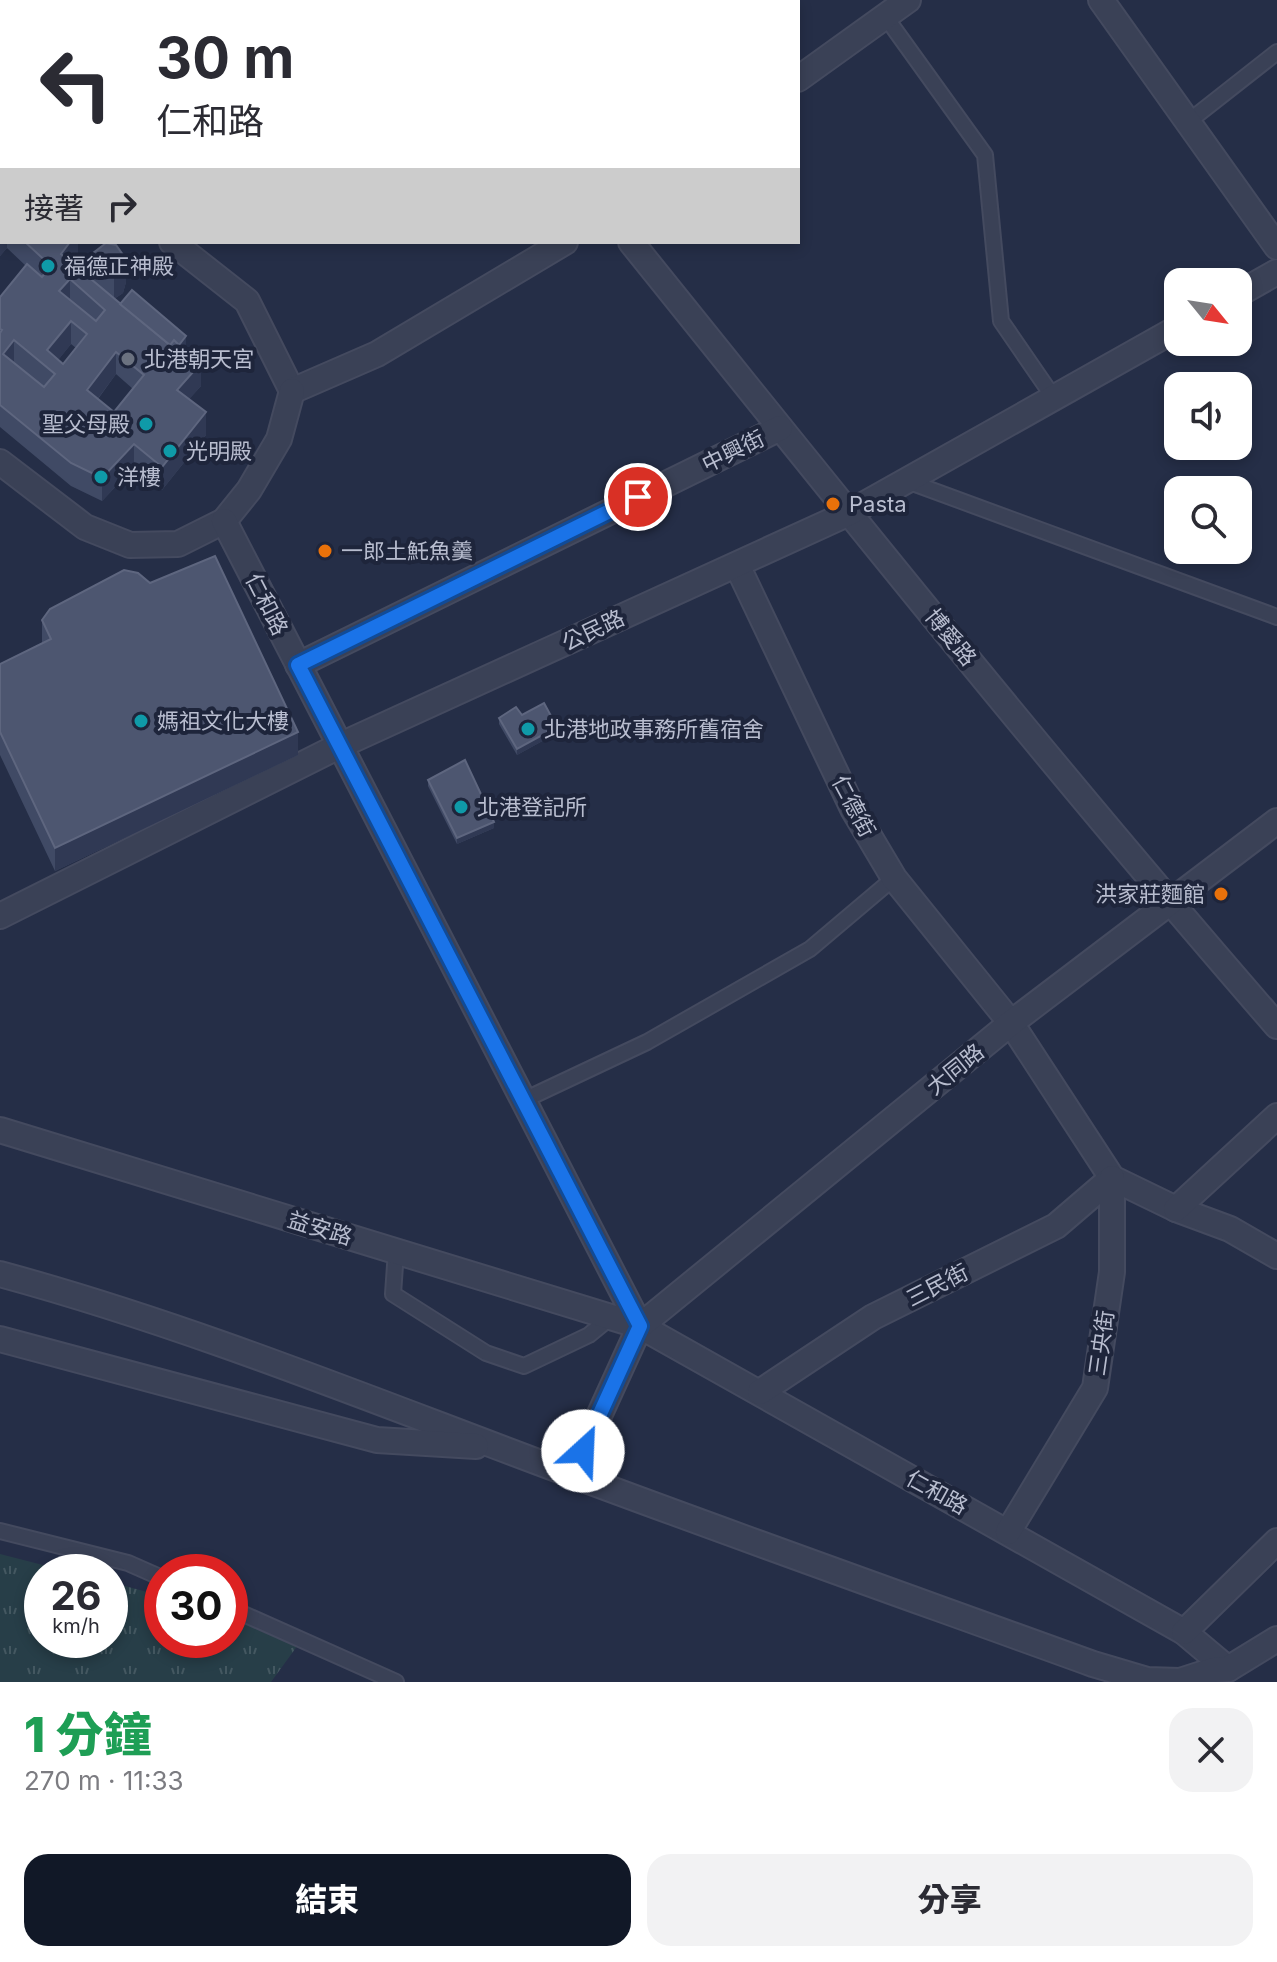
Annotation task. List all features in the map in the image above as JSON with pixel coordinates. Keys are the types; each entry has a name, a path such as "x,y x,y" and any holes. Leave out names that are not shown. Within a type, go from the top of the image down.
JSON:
{"street":[{"path":"800,78 908,0"},
{"path":"1101,0 1277,247"},
{"path":"0,462 85,527 130,545 178,544 224,521 249,490 279,439 292,391 247,301 175,244"},
{"path":"292,391 377,354 562,244"},
{"name":"博愛路","path":"633,244 1168,901 1277,1026"},
{"path":"1252,286 1277,272"},
{"name":"公民路","path":"0,916 339,746 849,513 1164,336"},
{"name":"中興街","path":"298,665 780,428"},
{"name":"仁和路","path":"224,521 640,1326 1184,1632 1228,1669"},
{"name":"仁德街","path":"737,565 853,809 894,878 1011,1023 1112,1178"},
{"name":"大同路","path":"640,1326 1011,1023 1277,821"},
{"path":"1176,1209 1277,1116"},
{"name":"益安路","path":"0,1130 640,1326"},
{"path":"1112,1178 1176,1209 1230,1229 1277,1256"},
{"name":"三民街","path":"760,1392 873,1317 1056,1226 1112,1178"},
{"name":"三央街","path":"1008,1532 1095,1388 1112,1272 1112,1178"},
{"path":"0,1274 55,1289 291,1367 572,1475 1093,1664 1147,1680 1180,1681 1214,1670 1228,1669 1277,1639"},
{"path":"572,1475 640,1326"},
{"path":"0,1339 377,1440 499,1447"},
{"path":"1184,1632 1277,1541"}],"lane":[{"path":"885,16 985,155 1001,321 1054,398"},
{"path":"1188,122 1277,52"},
{"path":"907,481 1277,617"},
{"path":"524,1100 647,1042 810,949 894,878"},
{"path":"396,1251 393,1294 486,1353 524,1366 589,1335 611,1317"},
{"path":"0,1531 128,1563 144,1570"},
{"path":"248,1616 396,1682"}],"green space":[{"path":"0,1554 24,1560 24,1658 128,1658 128,1587 144,1591 144,1658 248,1658 248,1619 306,1634 271,1682 0,1682"}],"building":[{"path":"27,244 68,244 61,254 170,345 174,340 201,363 177,390 206,412 162,467 134,444 102,478 71,463 0,405 0,297 27,264 42,277 51,266","holes":["70,279 105,310 96,321 59,291","71,321 87,334 63,364 47,350","14,340 55,374 44,387 3,354","116,352 144,375 114,412 87,390"]},
{"path":"105,244 116,245 126,259 123,270 114,276 98,273 92,264 93,253"},
{"path":"132,290 186,336 179,345 174,340 170,345 120,304"},
{"name":"媽祖文化大樓","path":"215,556 298,732 55,848 0,732 0,664 51,639 42,620 50,609 124,570 138,573 150,583"},
{"name":"北港地政事務所舊宿舍","path":"544,703 557,727 517,749 499,718 516,707 522,715"},
{"name":"北港登記所","path":"465,760 494,822 457,838 428,780"}],"place":[{"name":"福德正神殿","path":"48,266"},
{"name":"北港朝天宮","path":"128,359"},
{"name":"聖父母殿","path":"146,424"},
{"name":"光明殿","path":"170,451"},
{"name":"洋樓","path":"101,477"},
{"name":"Pasta","path":"833,504"},
{"name":"一郎土魠魚羹","path":"325,551"},
{"name":"媽祖文化大樓","path":"141,721"},
{"name":"北港地政事務所舊宿舍","path":"528,729"},
{"name":"北港登記所","path":"461,807"},
{"name":"洪家莊麵館","path":"1221,894"}],"route":[{"path":"583,1451 640,1326 298,665 638,497"}]}
